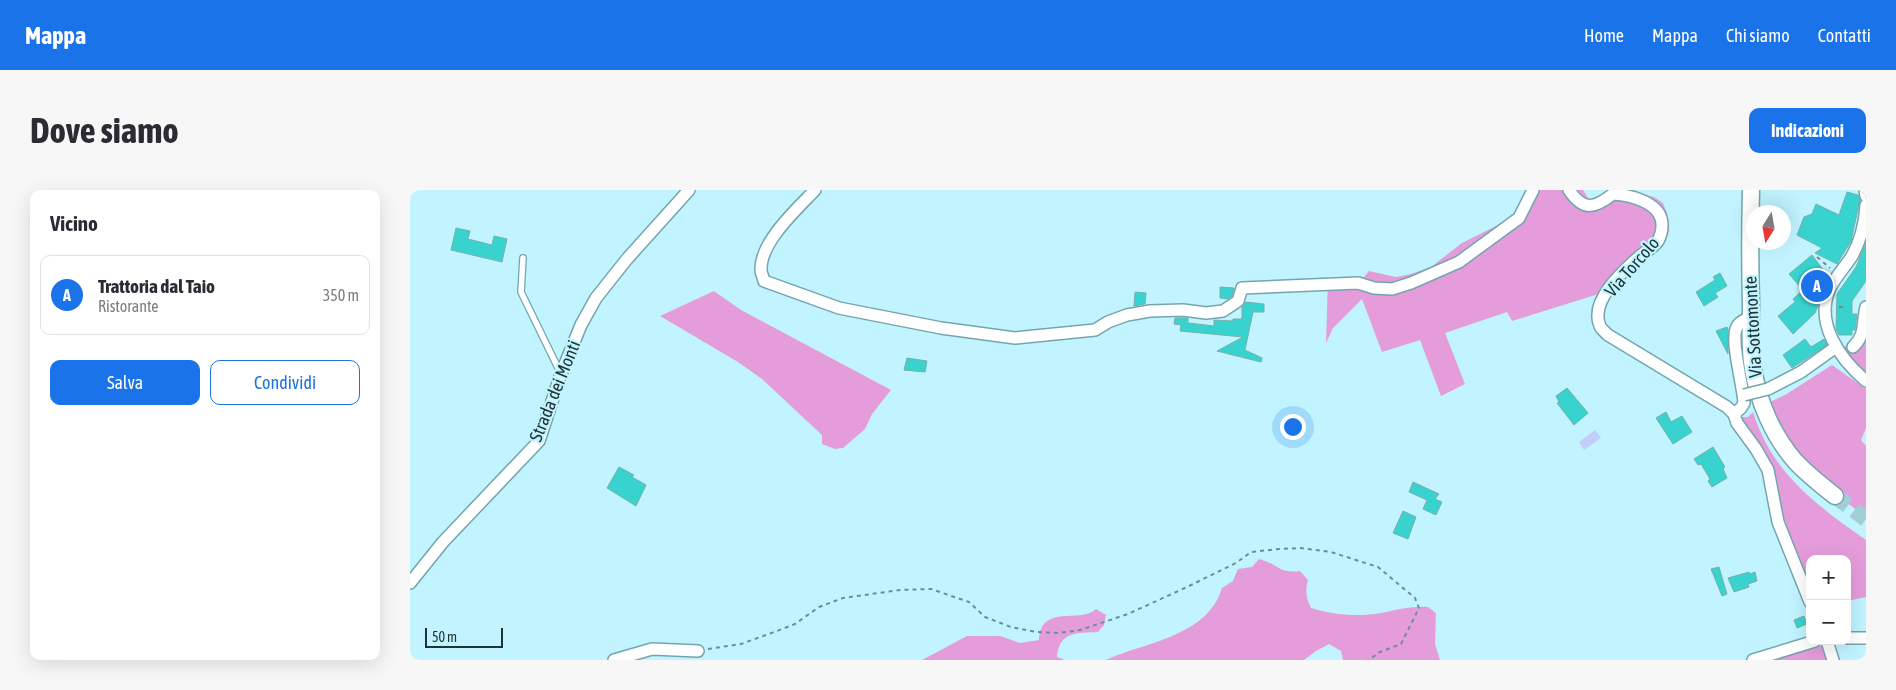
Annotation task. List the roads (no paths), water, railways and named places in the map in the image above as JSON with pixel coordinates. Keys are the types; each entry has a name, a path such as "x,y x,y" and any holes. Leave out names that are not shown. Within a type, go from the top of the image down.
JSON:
{"main road":[{"name":"Via Sottomonte","path":"1751,190 1752,367 1765,410 1779,437 1794,460 1835,496"}],"street":[{"name":"Strada dei Monti","path":"410,584 443,542 539,441 561,374 581,325 596,298 627,259 689,190"},
{"path":"815,190 770,242 762,259 760,271 764,281 839,308 941,328 1015,338 1095,330 1108,322 1127,315 1150,311 1173,310 1206,313 1223,311 1238,301 1242,288 1358,283 1374,288 1392,289 1460,262 1519,218 1533,190"},
{"name":"Via Torcolo","path":"1569,190 1578,202 1588,206 1601,203 1612,194 1626,195 1655,208 1662,219 1662,230 1658,241 1624,270 1608,289 1600,303 1598,314 1600,327 1608,335 1727,407 1734,414 1737,423 1756,449 1768,470 1778,522 1809,600"},
{"path":"1865,190 1866,196"},
{"path":"1866,205 1865,223 1852,255 1829,290 1826,302 1826,319 1829,334 1849,365 1866,381"},
{"path":"1853,347 1860,341 1866,307"},
{"path":"1734,414 1741,408 1744,402 1736,329 1741,322 1751,317"},
{"path":"1744,395 1768,389 1801,372 1836,347"},
{"path":"1851,638 1866,638"},
{"path":"1753,660 1806,644"},
{"path":"1828,645 1833,660"},
{"path":"614,660 652,649 698,651"}],"lane":[{"path":"523,258 521,292 561,374"}],"water":[{"path":"1595,430 1601,438 1584,450 1579,442"}],"tunnel":[{"path":"1835,496 1866,519"}],"place":[{"name":"Trattoria dal Taio","path":"1817,286"}]}
